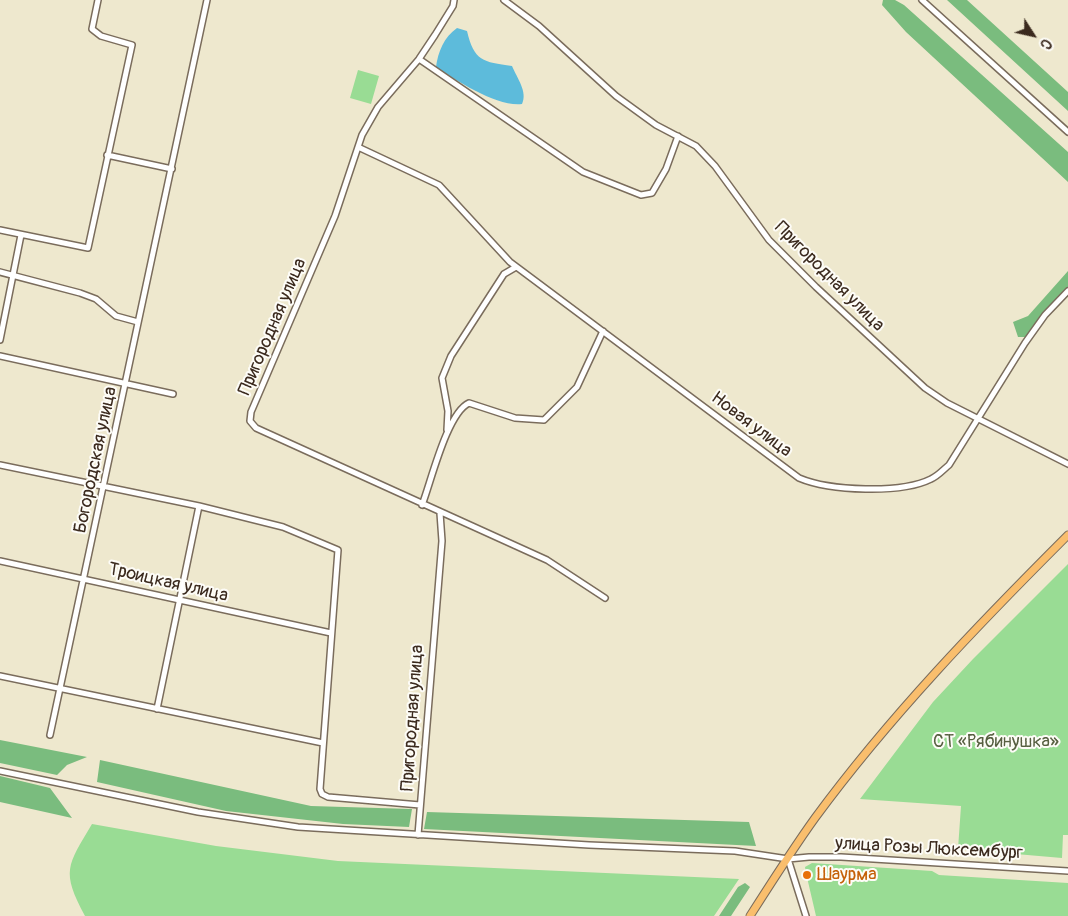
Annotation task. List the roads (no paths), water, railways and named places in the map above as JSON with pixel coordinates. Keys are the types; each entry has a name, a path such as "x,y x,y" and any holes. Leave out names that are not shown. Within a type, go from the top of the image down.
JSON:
{"main road":[{"path":"750,916 835,792 931,678 1005,598 1068,535"}],"street":[{"path":"0,230 88,248 132,45 101,36 92,29 98,0"},
{"name":"Богородская улица","path":"50,736 207,0"},
{"name":"Пригородная улица","path":"454,0 453,6 419,59 378,107 358,147 335,216 255,404 250,421 256,428 422,505 547,560 605,598"},
{"name":"Пригородная улица","path":"504,0 539,26 616,96 656,125 696,146 714,166 770,240 816,287 925,388 947,403 1068,464"},
{"path":"922,0 1068,132"},
{"path":"419,59 583,172 641,195 652,193 666,170 678,136"},
{"name":"Новая улица","path":"358,147 439,185 516,267 799,478 814,484 883,488 914,485 932,479 950,465 1025,342 1045,315 1068,291"},
{"path":"107,155 172,169"},
{"path":"0,340 21,235"},
{"path":"448,433 448,411 442,378 445,370 451,356 504,274 516,267"},
{"path":"0,272 80,293 96,299 116,316 138,322"},
{"path":"422,505 450,424 464,405 469,403 515,418 544,420 576,387 603,331"},
{"path":"0,356 126,382 173,394"},
{"path":"0,464 104,488 200,506 283,527 338,550 320,789 322,794 328,797 420,805"},
{"path":"158,709 200,506"},
{"name":"Пригородная улица","path":"418,835 442,541 440,513"},
{"name":"Троицкая улица","path":"0,560 331,633"},
{"path":"0,676 323,744"},
{"name":"улица Розы Люксембург","path":"0,771 140,801 244,820 298,827 735,851 788,859 809,856 1068,871"},
{"path":"788,859 806,916"}],"water":[{"path":"457,28 467,31 473,49 481,58 494,63 512,66 523,90 522,104 512,104 489,97 466,86 436,67 442,45"}],"place":[{"name":"Шаурма","path":"807,875"}],"park label":[{"name":"СТ «Рябинушка»","path":"996,742"}]}
